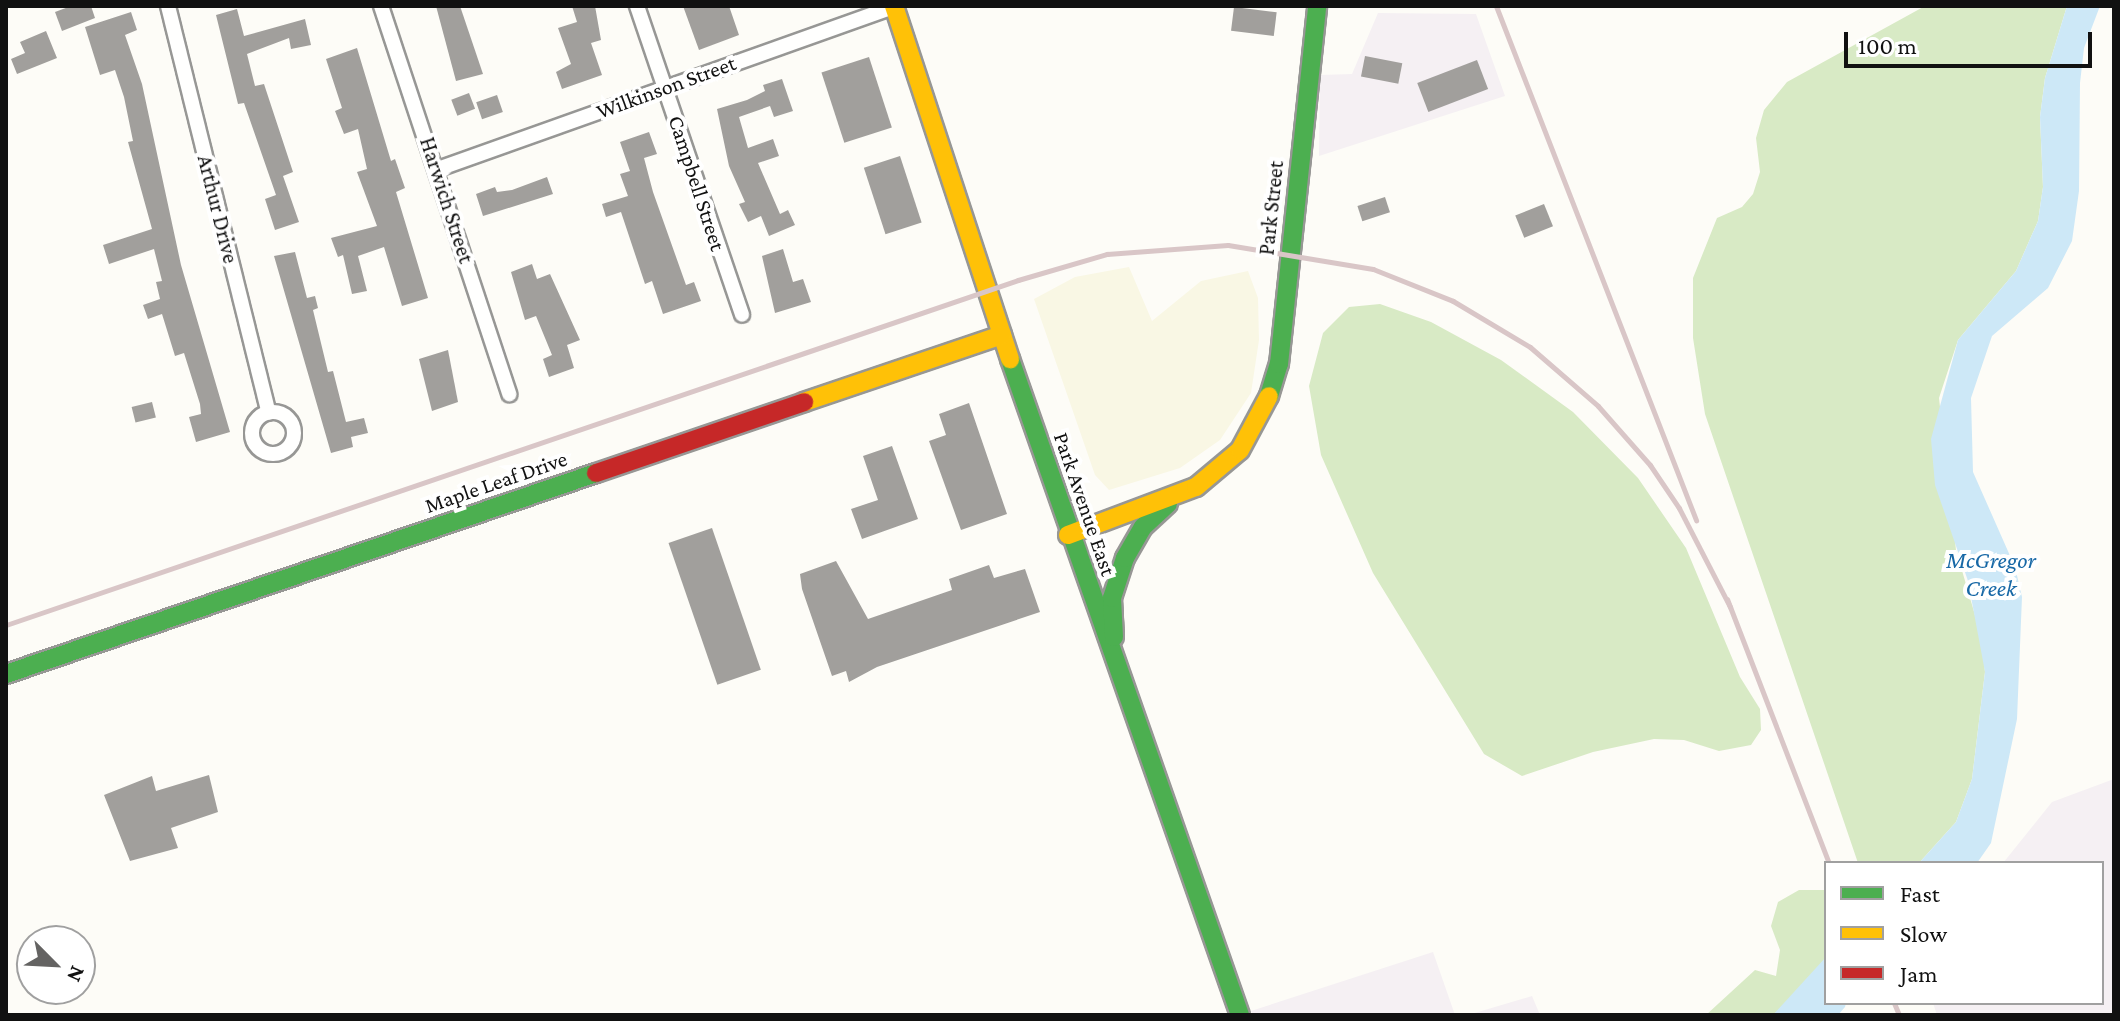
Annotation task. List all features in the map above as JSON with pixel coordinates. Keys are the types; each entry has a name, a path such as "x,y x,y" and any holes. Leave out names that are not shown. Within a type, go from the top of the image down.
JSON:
{"street":[{"name":"Arthur Drive","path":"168,6 269,413"},
{"name":"Harwich Street","path":"381,6 438,169 509,394"},
{"name":"Campbell Street","path":"637,6 742,315"},
{"name":"Park Street","path":"1185,493 1228,463 1264,413 1279,364 1317,6"},
{"name":"Wilkinson Street","path":"438,169 894,7"},
{"name":"Park Avenue East","path":"894,7 1068,535 1128,693 1240,1015"},
{"name":"Maple Leaf Drive","path":"6,674 1002,335"},
{"path":"1068,535 1185,493"},
{"path":"1128,693 1110,621 1117,578 1143,527 1185,493"}],"shaded area":[{"path":"1378,13 1476,14 1505,96 1319,156 1320,75 1352,74"},
{"path":"1129,267 1152,321 1201,281 1248,271 1258,298 1259,340 1251,393 1220,440 1180,468 1109,490 1095,475 1034,299 1075,277"},
{"path":"2114,779 2114,1015 1937,1015 1934,1005 2104,1005 2104,861 2005,861 2052,802"},
{"path":"1433,952 1455,1015 1253,1015 1251,1011"},
{"path":"1532,996 1540,1015 1468,1015"}],"green space":[{"path":"1925,6 2067,6 2045,78 2040,117 2043,187 2038,221 2016,271 1958,340 1939,398 1956,550 1982,639 1985,672 1972,779 1956,822 1921,861 1857,861 1705,414 1693,338 1693,278 1717,218 1742,207 1753,194 1760,172 1756,138 1764,110 1787,82"},
{"path":"1380,304 1431,322 1501,360 1573,412 1638,478 1686,548 1740,677 1760,709 1761,730 1751,745 1719,751 1684,740 1654,739 1593,752 1522,776 1484,754 1373,573 1321,455 1309,386 1323,333 1349,307"},
{"path":"1799,890 1824,890 1824,960 1805,985 1773,1015 1706,1015 1755,970 1776,976 1780,950 1771,926 1778,902"}],"water":[{"name":"McGregor Creek","path":"2067,6 2100,6 2084,48 2080,83 2079,191 2072,241 2048,288 1992,336 1971,398 1973,472 2015,567 2022,597 2017,719 1991,843 1978,861 1921,861 1956,822 1972,779 1985,672 1968,581 1935,485 1931,439 1958,340 2016,271 2038,221 2043,187 2040,117 2045,78"},
{"path":"1824,959 1824,1005 1846,1005 1838,1015 1773,1015"}],"building":[{"path":"71,6 91,6 95,18 62,31 55,12"},
{"path":"436,6 460,6 483,74 456,81"},
{"path":"572,6 595,6 601,40 591,43 602,75 562,89 556,72 571,64 558,28 577,22"},
{"path":"683,6 729,6 739,35 699,50"},
{"path":"1234,7 1277,12 1274,36 1231,31"},
{"path":"237,9 244,36 305,19 311,45 291,49 289,38 247,54 255,86 264,84 293,172 283,176 299,222 275,230 265,199 276,195 244,103 238,104 216,15"},
{"path":"131,12 137,30 125,35 142,84 181,265 230,432 196,442 189,417 201,414 200,404 184,353 175,356 162,314 148,319 143,305 160,299 156,282 162,281 154,249 109,264 103,245 152,229 128,142 133,141 124,97 115,70 100,75 85,27"},
{"path":"46,31 57,58 17,74 11,59 25,53 20,42"},
{"path":"357,48 391,161 395,159 405,188 396,192 428,298 402,306 384,247 358,256 367,291 352,294 343,255 338,257 331,238 377,226 357,172 367,169 358,129 344,134 335,111 342,108 326,59"},
{"path":"1365,56 1402,63 1398,84 1361,77"},
{"path":"869,57 892,127 844,143 821,72"},
{"path":"1477,60 1488,89 1428,112 1417,83"},
{"path":"782,79 793,111 774,117 770,106 739,117 748,148 773,139 779,156 758,163 780,214 788,210 795,225 769,236 761,216 748,222 739,204 745,202 729,166 717,109 747,100 765,91 763,85"},
{"path":"469,93 475,109 457,116 451,100"},
{"path":"497,95 503,112 482,119 476,102"},
{"path":"649,132 657,154 644,158 653,192 686,285 694,282 701,301 663,314 652,281 645,284 621,212 606,217 602,204 628,196 620,174 630,171 620,142"},
{"path":"900,156 922,223 885,234 864,168"},
{"path":"547,177 553,194 483,216 476,194 495,187 497,192 512,190"},
{"path":"1385,197 1390,212 1362,221 1357,206"},
{"path":"1544,204 1553,226 1524,238 1515,216"},
{"path":"783,249 793,282 803,279 811,302 775,313 762,256"},
{"path":"295,252 307,298 315,296 318,308 313,310 328,372 333,371 346,422 364,418 368,433 351,437 353,447 331,453 274,256"},
{"path":"532,264 537,279 550,274 580,340 567,345 574,368 549,377 543,359 552,355 536,316 525,320 511,272"},
{"path":"448,350 458,402 432,411 419,359"},
{"path":"152,402 156,418 135,423 132,407"},
{"path":"969,403 1007,514 961,530 929,441 946,435 939,414"},
{"path":"892,446 918,519 862,539 851,509 878,500 863,456"},
{"path":"712,528 761,670 717,685 669,543"},
{"path":"836,561 868,619 952,590 949,579 989,565 994,578 1025,569 1040,612 877,667 849,682 846,671 832,676 802,589 800,574"},
{"path":"209,775 218,812 171,828 178,848 130,861 104,795 152,776 156,791"}],"railway":[{"path":"1496,6 1696,520"},
{"path":"6,625 1018,280 1107,254 1228,245 1373,269 1453,301 1530,347 1598,406 1650,465 1679,508 1730,607"},
{"path":"1727,599 1828,861"},
{"path":"1895,1005 1899,1015"}],"traffic: fast":[{"path":"1269,396 1279,364 1317,6"},
{"path":"1010,359 1240,1015"},
{"path":"6,674 596,473"},
{"path":"1114,637 1112,598 1125,558 1143,527 1168,504"}],"traffic: slow":[{"path":"894,6 1010,359"},
{"path":"804,402 1002,335"},
{"path":"1068,535 1196,487 1240,450 1269,396"}],"traffic: jam":[{"path":"596,473 804,402"}]}
